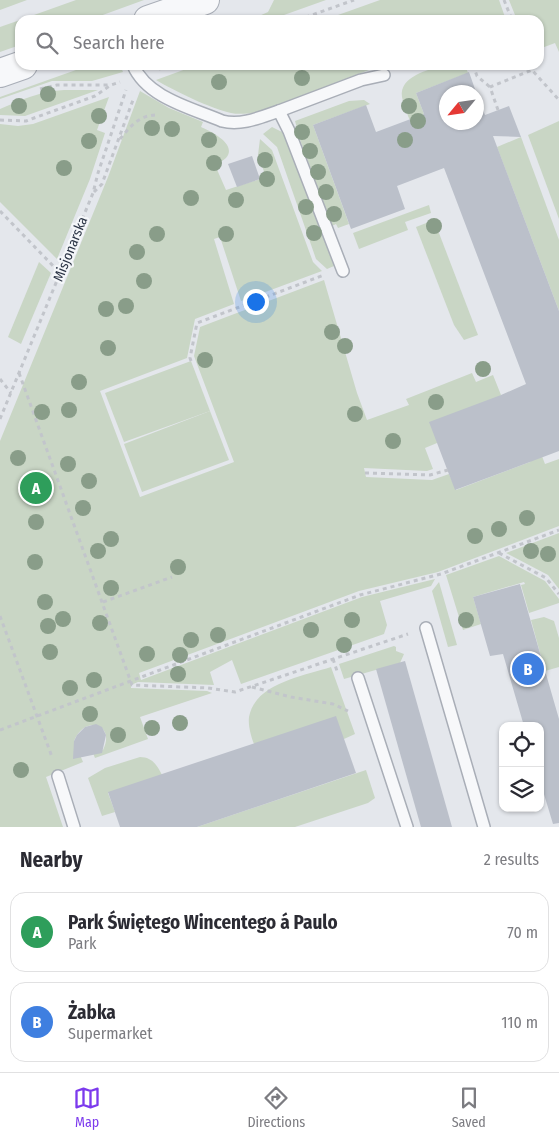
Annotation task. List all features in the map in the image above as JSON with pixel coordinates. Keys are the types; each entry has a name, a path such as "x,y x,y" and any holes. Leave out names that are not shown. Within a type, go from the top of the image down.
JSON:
{"street":[{"path":"162,15 205,0"},
{"path":"0,73 15,68"}],"lane":[{"path":"136,70 141,79 152,89 231,123 247,121 279,111 361,80 384,75"},
{"path":"279,111 289,131 343,272"},
{"path":"426,628 484,827"},
{"path":"358,678 407,827"},
{"path":"58,776 74,827"}],"path":[{"path":"312,15 354,0"},
{"path":"504,0 510,15"},
{"path":"475,70 477,76 490,86 498,110"},
{"path":"490,86 532,70 559,100"},
{"name":"Misjonarska","path":"0,418 93,193 107,145 130,84"},
{"path":"0,120 26,121 95,96 111,85 57,85 34,91"},
{"path":"93,193 102,184 134,97"},
{"path":"118,140 132,125 142,118 160,116"},
{"path":"0,211 60,273"},
{"path":"191,361 197,323 328,273 321,267"},
{"path":"19,373 132,685 208,688 235,692 426,628"},
{"path":"0,379 10,393"},
{"path":"365,473 430,475 448,470"},
{"path":"0,730 360,595 441,574 559,530"},
{"path":"498,552 546,578 559,594"},
{"path":"102,602 172,577"},
{"path":"0,616 58,776"},
{"path":"333,659 335,665"},
{"path":"252,687 333,704 351,712"}],"green space":[{"path":"0,0 27,0 0,10"},
{"path":"76,0 144,0 103,15 34,15"},
{"path":"274,0 326,0 284,15 261,15 268,12"},
{"path":"380,0 499,0 504,15 338,15"},
{"path":"509,0 559,0 559,52 555,43 544,47 544,15 515,15"},
{"path":"15,22 15,47 0,52 0,27"},
{"path":"76,70 122,70 123,72 92,81 52,81 0,99 0,97"},
{"path":"183,70 369,70 262,111 239,114 223,111 203,103 156,80"},
{"path":"429,70 467,70 468,73 416,93 432,135 413,128 402,97 402,90 405,84"},
{"path":"64,90 98,90 25,116 0,115 0,109 15,102 39,94"},
{"path":"140,91 169,108 203,122 201,127 226,143 229,153 225,159 215,165 226,190 266,177 258,155 260,139 272,150 313,262 322,271 241,301 220,237 214,239 234,304 195,319 187,358 100,391 140,497 234,462 194,356 200,327 324,280 357,393 367,420 409,405 406,399 472,373 476,382 493,375 501,395 437,443 425,448 433,469 427,471 364,468 366,477 432,480 449,474 456,490 530,462 538,446 545,464 559,459 559,526 438,572 359,591 139,673 141,680 362,597 435,579 431,586 380,601 387,625 384,634 241,684 232,660 210,672 214,685 138,682 131,685 131,688 207,691 212,693 140,717 148,739 95,758 93,753 103,750 106,741 105,734 98,726 91,725 85,727 74,741 83,762 46,777 63,827 0,827 0,441 108,177"},
{"path":"109,97 97,130 105,133 90,179 57,259 0,202 0,124 18,126 33,124"},
{"path":"364,100 370,104 313,125 349,224 338,228 336,224 332,226 296,129 295,121 349,101"},
{"path":"559,121 559,219 528,135"},
{"path":"272,127 282,132 286,139 334,266 327,269 316,259 277,147 263,134"},
{"path":"521,137 559,240 559,311 497,147"},
{"path":"429,205 431,213 405,222 408,230 359,249 353,233"},
{"path":"434,220 478,335 464,340 454,325 416,227"},
{"path":"39,262 51,273 21,344 8,337"},
{"path":"191,361 210,411 124,442 105,393"},
{"path":"210,411 229,460 142,492 124,444"},
{"path":"559,533 559,589 548,575 506,553"},
{"path":"499,556 545,581 559,599 559,603 529,613 521,585 525,584 524,582 473,597 481,624 463,630 446,575"},
{"path":"439,582 457,645 448,647 432,591"},
{"path":"544,617 554,621 559,638 559,667 545,671 531,620"},
{"path":"394,646 396,651 404,654 400,663 344,679 339,664"},
{"path":"331,667 355,734 344,739 254,744 249,727 249,717 253,705 261,696 282,683"},
{"path":"140,757 148,758 154,762 162,775 108,793 115,812 102,816 88,778 105,768"},
{"path":"366,770 375,798 368,803 295,827 197,827"}],"building":[{"path":"469,72 474,85 439,85 439,130 484,130 484,113 485,115 509,106 521,137 493,136 559,311 559,451 455,490 429,422 526,384 444,168 397,186 405,209 351,229 313,125 366,105 376,132 424,114 416,93"},
{"path":"252,156 260,179 237,187 228,164"},
{"path":"520,584 559,719 559,823 553,824 544,794 544,722 523,722 503,654 490,656 473,597"},
{"path":"405,661 452,827 421,827 376,669"},
{"path":"336,716 356,773 197,827 120,827 108,792"},
{"path":"96,724 102,727 106,735 102,753 73,759 74,741 77,735 85,727"}],"place":[{"name":"Park Świętego Wincentego á Paulo","path":"36,488"},
{"name":"Żabka","path":"528,669"}]}
